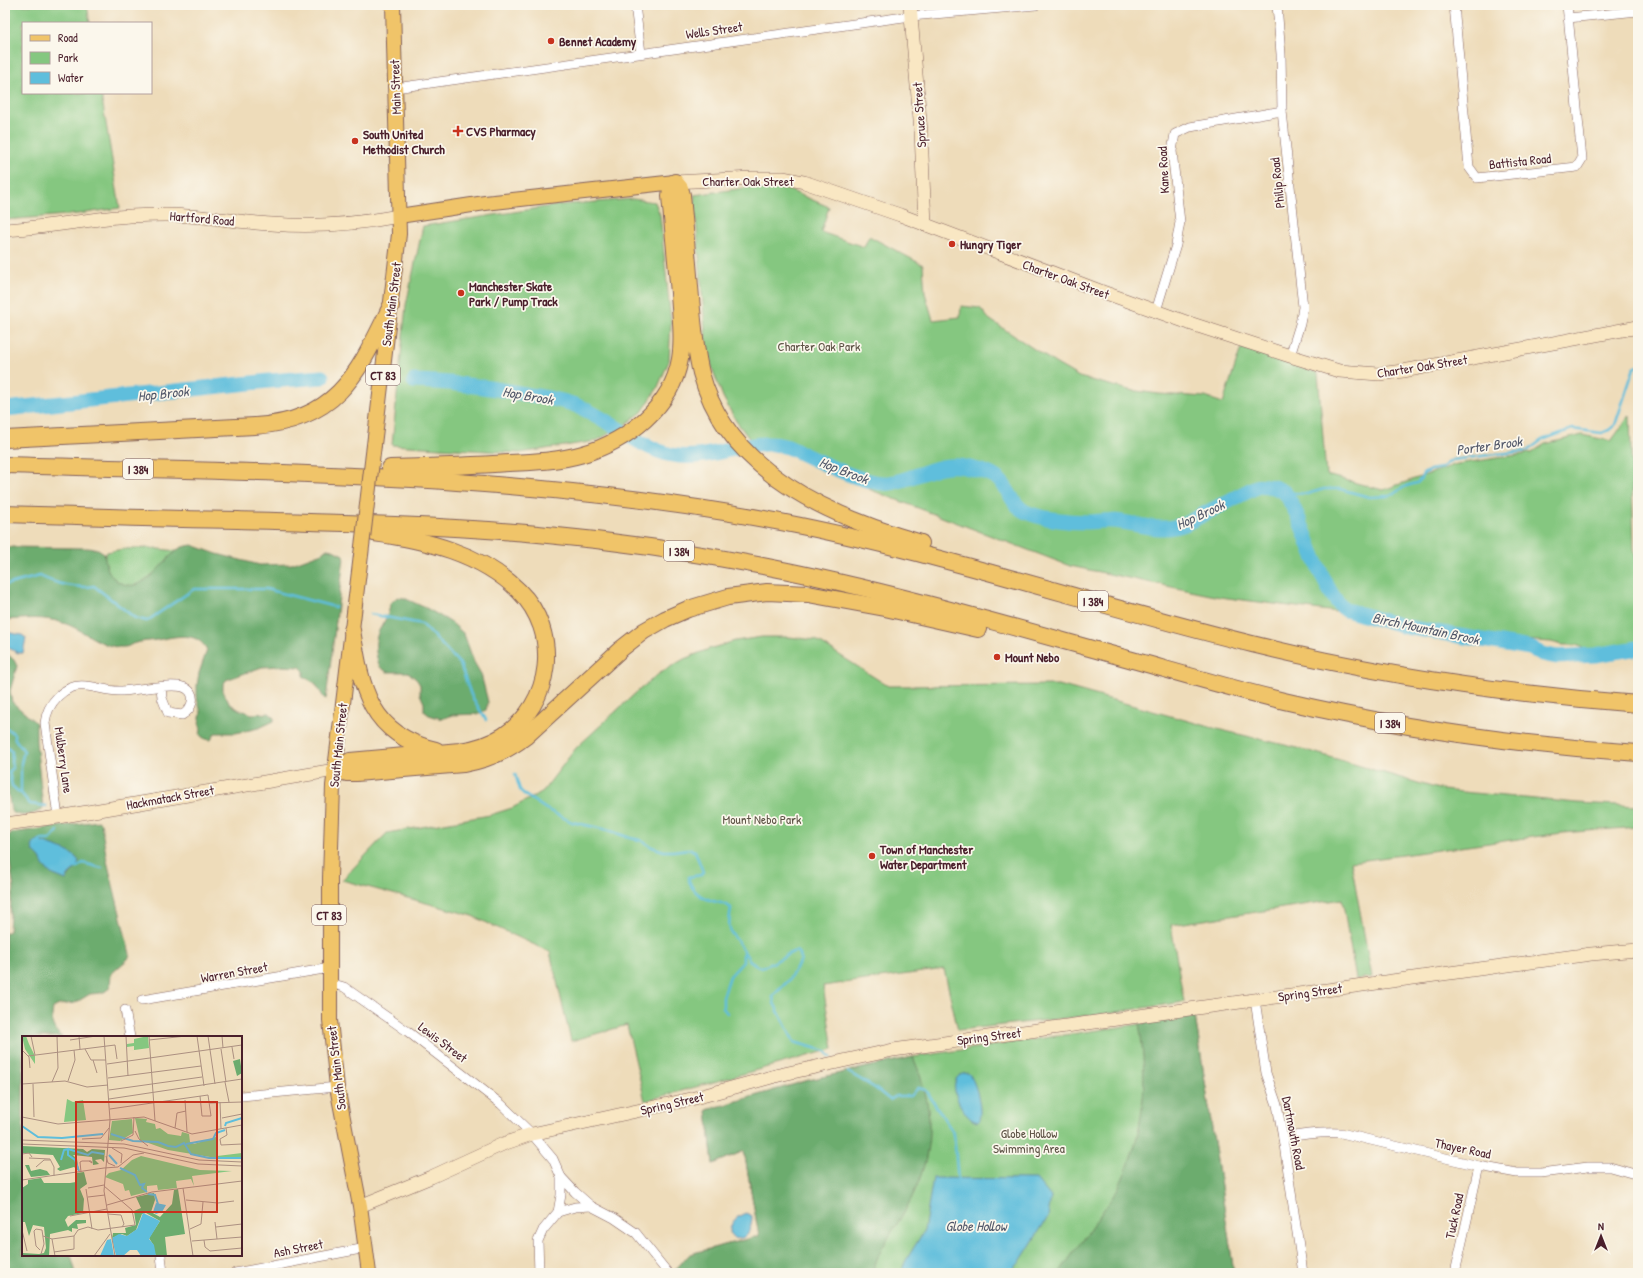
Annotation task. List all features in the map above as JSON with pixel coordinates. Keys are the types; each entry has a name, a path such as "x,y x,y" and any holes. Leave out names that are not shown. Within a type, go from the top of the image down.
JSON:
{"highway":[{"path":"270,473 326,468 431,467 539,461 583,454 614,441 643,422 655,410 668,392 677,373 681,356 682,334 670,196 671,189 675,182 680,188 682,195 694,332 699,363 709,397 717,413 729,432 753,459 797,491 846,517 908,539 1015,570 1046,583 1062,592"},
{"path":"5,438 255,426 282,423 297,419 320,407 335,396 348,383 363,362 391,306"},
{"name":"I 384","path":"5,465 424,479 591,493 683,505 853,537 950,561 1272,649 1388,673 1504,691 1638,704"},
{"name":"I 384","path":"5,514 277,521 480,529 567,536 654,547 772,568 948,609 1282,701 1392,723 1524,743 1638,753"},
{"path":"277,521 317,529 374,533 403,537 444,547 471,558 494,571 512,584 526,598 536,613 541,626 547,660 545,676 537,697 524,718 503,736 478,747 454,752 352,761 345,763 335,770"},
{"path":"335,770 352,774 463,764 496,755 525,737 621,649 644,631 665,619 688,609 740,595 774,592 822,596 940,620 1019,639 1047,643 1072,644"},
{"path":"352,630 362,684 378,715 392,729 410,741 433,750 454,752"}],"main road":[{"name":"Main Street","path":"393,5 399,216"},
{"name":"Charter Oak Street","path":"399,216 492,202 675,182"},
{"name":"South Main Street","path":"369,1273 360,1206 336,1087 331,1038 330,863 335,770 391,306 399,216"}],"street":[{"path":"634,5 641,53"},
{"name":"Wells Street","path":"395,88 641,53 911,10 1036,5"},
{"name":"Philip Road","path":"1277,5 1281,54 1282,111 1303,307 1290,356"},
{"name":"Battista Road","path":"1454,5 1469,167 1477,178 1577,167 1582,159 1567,5"},
{"name":"Spruce Street","path":"911,10 921,132 925,224"},
{"path":"1568,18 1638,11"},
{"name":"Kane Road","path":"1156,311 1176,245 1180,222 1172,151 1175,134 1190,127 1282,111"},
{"name":"Charter Oak Street","path":"675,182 752,178 797,180 827,189 925,224 1057,276 1156,311 1339,371 1379,374 1478,358 1638,327"},
{"name":"Hartford Road","path":"5,230 64,224 99,218 134,216 201,217 260,224 300,226 342,224 399,216"},
{"name":"Mulberry Lane","path":"58,817 45,723 49,708 55,699 70,688 80,686 115,692 161,687"},
{"name":"Hackmatack Street","path":"5,824 58,817 335,770"},
{"name":"Spring Street","path":"360,1206 431,1177 503,1144 532,1134 691,1099 779,1075 893,1050 1545,960 1638,950"},
{"name":"Warren Street","path":"142,1000 330,968"},
{"name":"Lewis Street","path":"330,982 344,987 442,1057 501,1104 532,1134 553,1159 561,1177"},
{"name":"Dartmouth Road","path":"1255,1000 1266,1073 1277,1105 1283,1138 1303,1273"},
{"path":"125,1010 130,1036"},
{"path":"242,1096 336,1087"},
{"name":"Thayer Road","path":"1283,1138 1311,1134 1341,1133 1479,1166 1517,1173 1541,1173 1588,1167 1610,1167 1638,1175"},
{"name":"Tuck Road","path":"1455,1273 1479,1166"},
{"path":"561,1177 591,1206 614,1218 636,1233 668,1273"},
{"path":"539,1273 538,1241 543,1230 558,1212 561,1195 561,1177"},
{"path":"558,1212 575,1207 591,1206"},
{"name":"Ash Street","path":"235,1273 366,1248"},
{"path":"161,1256 163,1273"}],"green space":[{"path":"5,5 87,5 90,22 22,22 22,94 101,94 120,208 78,214 5,220"},
{"name":"Charter Oak Park","path":"751,187 772,187 789,190 829,207 821,232 864,247 869,236 923,265 925,293 933,320 960,317 961,306 980,308 989,319 1055,363 1079,377 1129,390 1159,394 1205,397 1223,403 1241,348 1318,373 1326,475 1383,490 1457,464 1531,453 1545,444 1582,435 1611,441 1630,415 1634,549 1638,571 1638,654 1584,649 1577,645 1563,645 1551,642 1481,637 1344,613 1220,597 1070,566 871,490 837,470 792,451 755,446 736,421 723,397 712,368 706,340 694,195"},
{"path":"633,199 655,202 660,215 671,322 669,361 657,389 642,412 626,424 596,441 520,453 392,445 406,305 423,226 559,205"},
{"path":"192,545 217,554 260,565 292,564 322,553 327,549 343,555 344,558 326,699 315,683 304,677 304,671 300,667 262,667 226,680 223,685 223,691 229,703 238,709 252,714 269,713 274,717 274,721 259,728 236,733 215,733 211,740 205,739 200,735 201,729 199,723 201,713 197,698 197,685 199,673 207,650 203,644 197,640 185,636 139,642 126,647 116,647 100,642 71,626 49,619 34,618 5,620 5,547 98,549 104,553 108,571 113,578 121,583 129,585 138,584 145,580 180,548"},
{"path":"150,548 177,551 153,574 137,585 124,585 118,582 107,570 104,557 107,552 123,549"},
{"path":"397,597 404,598 428,609 452,623 464,634 474,662 481,674 488,702 486,710 478,714 452,715 442,719 429,715 424,711 424,703 420,694 420,685 417,680 408,672 387,672 380,667 376,652 378,632 387,616 390,604"},
{"name":"Mount Nebo Park","path":"762,637 789,637 816,640 888,686 1059,685 1221,730 1306,750 1442,790 1577,803 1638,806 1638,827 1562,833 1351,862 1372,977 1356,979 1342,899 1171,925 1184,1002 1102,1014 958,1030 944,969 823,986 833,1049 645,1101 627,1025 571,1041 550,952 470,915 342,880 387,833 490,815 512,808 533,797 543,791 576,748 639,690 660,673 684,659 709,649 735,641"},
{"path":"5,652 14,660 17,666 10,691 12,702 36,723 36,741 43,808 27,815 14,813 11,811 5,771"},
{"path":"98,821 101,823 107,861 130,954 128,959 111,974 110,986 106,991 90,994 75,1003 59,1005 53,1008 53,1024 61,1036 22,1036 22,1256 71,1256 76,1273 5,1273 5,933 9,931 11,900 14,889 7,844 11,833","holes":["38,840 47,846 56,847 77,868 71,872 68,878 45,865 41,856"]},
{"name":"Globe Hollow Swimming Area","path":"1195,1016 1234,1273 677,1273 675,1270 690,1254 759,1236 744,1151 713,1164 707,1110 809,1080 913,1057"},
{"path":"1195,1016 1234,1273 1059,1273 1117,1190 1133,1151 1142,1109 1144,1088 1144,1067 1139,1024"},
{"path":"913,1057 927,1100 929,1140 920,1179 911,1199 880,1252 873,1273 677,1273 675,1270 690,1254 759,1236 744,1151 713,1164 707,1110 809,1080"}],"water":[{"path":"5,632 22,635 26,638 23,653 18,653 5,646"},
{"path":"38,840 65,850 79,861 77,868 71,872 66,880 51,874 43,865 32,847"},
{"path":"968,1073 974,1082 980,1104 980,1118 978,1122 972,1120 961,1107 955,1089 955,1081 960,1075"},
{"name":"Globe Hollow","path":"933,1178 1036,1179 1051,1197 1048,1217 1019,1263 1009,1273 901,1273 905,1262 924,1231"},
{"path":"746,1213 752,1216 748,1233 742,1238 733,1238 730,1232 731,1225 737,1218"}],"waterway":[{"name":"Porter Brook","path":"1283,492 1307,494 1324,489 1340,489 1369,497 1390,496 1406,486 1417,483 1423,474 1430,470 1441,468 1452,460 1527,451 1542,440 1572,429 1602,433 1615,425 1634,368 1638,366"},
{"name":"Hop Brook","path":"5,409 269,381 322,377"},
{"name":"Hop Brook","path":"414,381 442,382 484,387 550,398 569,403 599,417 646,446 672,455 701,455 745,446 774,444 788,447 853,476 879,483 900,481 945,466 974,469 990,474 999,480 1014,502 1024,511 1030,514 1064,521 1108,521 1157,528 1175,527 1185,524 1256,487 1271,487 1279,489 1287,496 1330,592 1338,603 1346,610 1406,627 1530,648 1542,654 1557,657 1595,655 1638,648"},
{"path":"5,585 40,576 67,585 81,587 94,586 135,618 147,621 194,589 266,589 335,607"},
{"path":"370,614 422,624 460,664 471,695 486,720"},
{"path":"5,730 8,729 14,734 15,739 24,751 21,763 21,793 30,804 46,806"},
{"path":"5,745 12,752 11,762 13,768 9,772 12,786 20,793"},
{"path":"515,774 520,790 525,795 546,809 572,822 608,830 640,840 652,847 664,851 688,849 695,851 703,872 701,875 688,877 692,887 702,897 726,904 731,908 729,927 732,934 747,957 756,966 764,967 796,951 800,954 801,960 788,981 773,996 774,1003 794,1042 825,1051 831,1057"},
{"path":"40,844 40,840 50,840 58,831"},
{"path":"76,868 83,863 102,868"},
{"path":"727,1013 723,1008 723,997 730,976 743,962 743,952"},
{"path":"848,1072 875,1088 890,1100 896,1096 911,1096 918,1088 926,1090 954,1134 958,1181"}],"place":[{"name":"Bennet Academy","path":"551,41"},
{"name":"CVS Pharmacy","path":"458,131"},
{"name":"South United Methodist Church","path":"355,141"},
{"name":"Hungry Tiger","path":"952,244"},
{"name":"Manchester Skate Park / Pump Track","path":"461,293"},
{"name":"Mount Nebo","path":"997,657"},
{"name":"Town of Manchester Water Department","path":"872,856"}],"water label":[{"name":"Birch Mountain Brook","path":"1426,628"}]}
